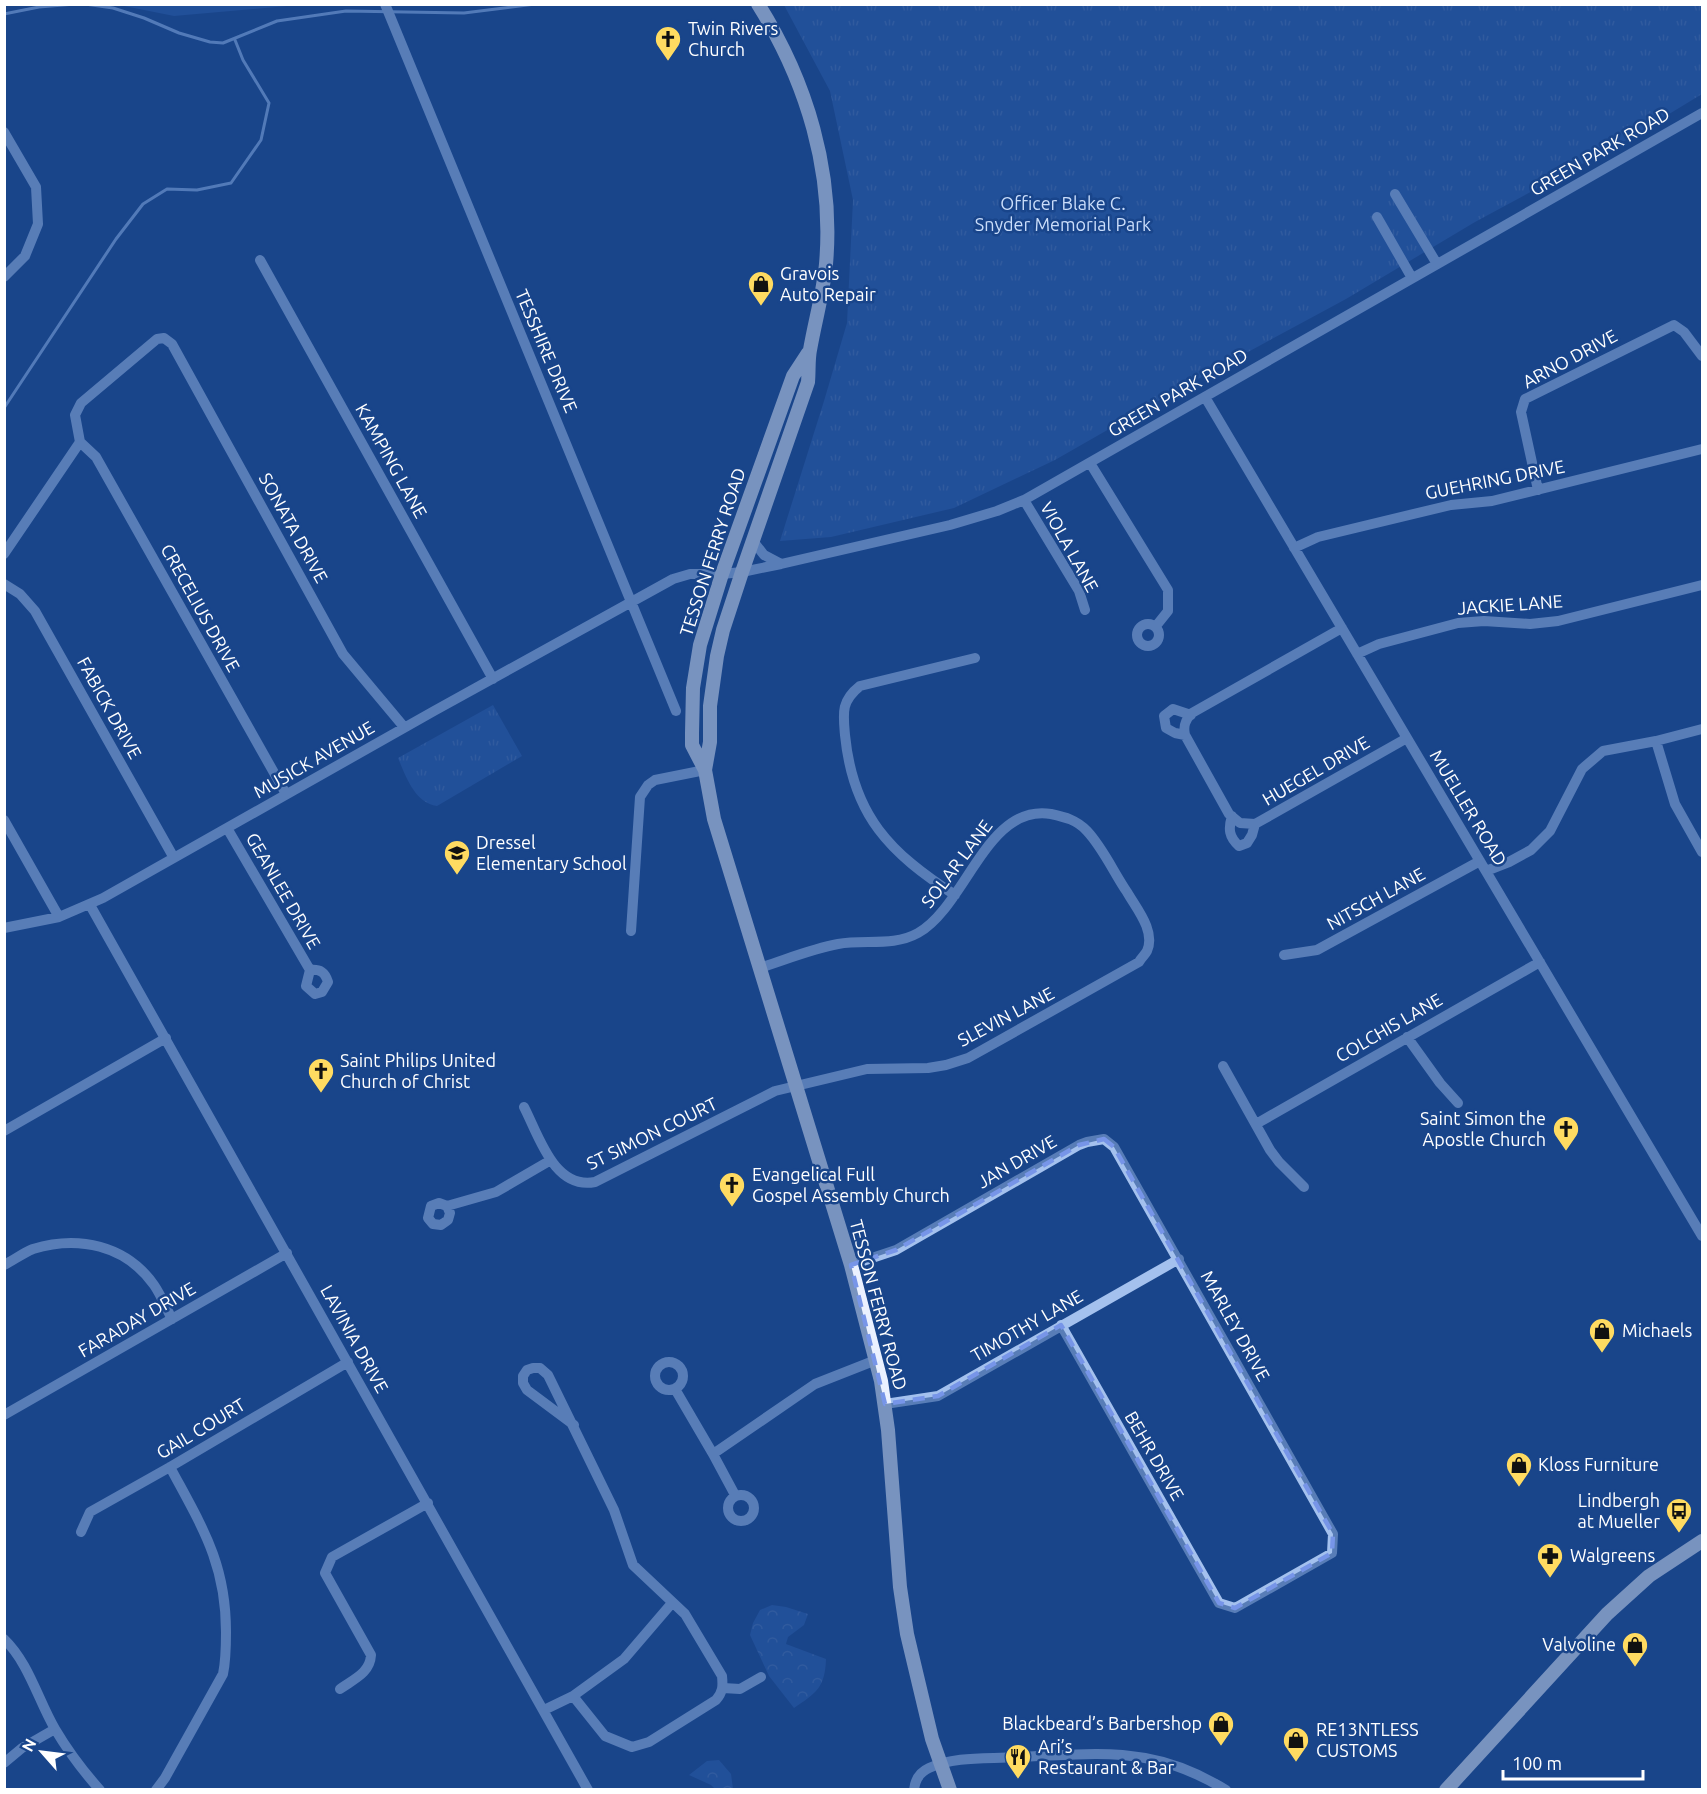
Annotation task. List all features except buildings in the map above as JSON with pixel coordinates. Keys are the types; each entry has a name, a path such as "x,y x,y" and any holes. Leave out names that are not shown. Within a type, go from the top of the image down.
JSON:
{"main road":[{"name":"TESSON FERRY ROAD","path":"705,770 710,742 711,698 723,630 808,382 809,351 820,306 826,262 826,212 822,170 810,113 782,44 758,4"},
{"name":"TESSON FERRY ROAD","path":"809,351 793,376 722,574 700,645 693,688 692,745 705,770 714,819 851,1265 876,1360 885,1404 900,1587 907,1634 919,1693 950,1790"},
{"path":"1446,1790 1607,1614 1649,1576 1702,1541"}],"street":[{"name":"TESSHIRE DRIVE","path":"385,4 676,711"},
{"name":"GREEN PARK ROAD","path":"632,600 681,576 742,572 781,564 958,523 1024,500 1702,113"},
{"path":"4,132 36,187 38,224 25,256 4,277"},
{"path":"1395,194 1437,264"},
{"path":"1377,217 1412,278"},
{"name":"KAMPING LANE","path":"260,260 493,679"},
{"name":"ARNO DRIVE","path":"1538,490 1521,412 1525,399 1674,325 1684,332 1702,356"},
{"name":"SONATA DRIVE","path":"80,442 75,414 81,403 157,339 164,338 172,344 343,654 373,687 404,727"},
{"name":"MUELLER ROAD","path":"1205,397 1702,1236"},
{"path":"4,554 80,442"},
{"name":"CRECELIUS DRIVE","path":"80,442 96,457 286,794"},
{"name":"GUEHRING DRIVE","path":"1294,548 1318,537 1451,505 1492,501 1702,449"},
{"path":"1090,462 1168,590 1168,611 1155,626"},
{"name":"VIOLA LANE","path":"1024,500 1078,591 1085,610"},
{"path":"753,541 764,555 781,564"},
{"name":"FABICK DRIVE","path":"4,584 20,594 35,611 174,858"},
{"name":"JACKIE LANE","path":"1357,654 1379,644 1458,624 1484,621 1530,624 1558,621 1702,585"},
{"name":"MUSICK AVENUE","path":"4,928 59,917 90,904 632,600"},
{"path":"1255,824 1247,843 1239,846 1233,840 1229,833 1236,820 1185,735 1188,719 1342,628"},
{"path":"955,895 921,873 899,854 882,835 863,806 854,786 847,757 843,723 849,695 860,686 975,658"},
{"path":"1185,735 1175,734 1166,728 1164,716 1173,709 1188,719"},
{"name":"NITSCH LANE","path":"1284,955 1317,950 1483,866 1509,862 1532,850 1550,831 1582,769 1603,751 1702,729"},
{"name":"HUEGEL DRIVE","path":"1236,820 1255,824 1407,738"},
{"path":"1656,741 1675,804 1702,852"},
{"path":"631,931 640,797 648,785 655,780 705,770"},
{"name":"SOLAR LANE","path":"759,968 836,944 855,941 892,942 908,939 934,921 1005,826 1025,816 1043,813 1071,819 1093,838 1147,927 1149,941 1147,950"},
{"path":"4,820 59,917"},
{"name":"GEANLEE DRIVE","path":"227,828 310,970"},
{"name":"LAVINIA DRIVE","path":"90,904 588,1790"},
{"name":"SLEVIN LANE","path":"795,1086 867,1069 928,1068 968,1058 1139,962 1147,950"},
{"name":"COLCHIS LANE","path":"1256,1125 1540,962"},
{"path":"1407,1037 1440,1083 1458,1103"},
{"path":"4,1131 166,1038"},
{"path":"1222,1066 1279,1162 1305,1186"},
{"name":"ST SIMON COURT","path":"524,1107 551,1160 564,1175 585,1184 596,1182 775,1091 795,1086"},
{"name":"JAN DRIVE","path":"851,1265 896,1250 1079,1145 1104,1139"},
{"name":"MARLEY DRIVE","path":"1104,1139 1114,1147 1179,1259 1333,1534 1332,1553 1235,1608 1219,1603"},
{"path":"447,1206 496,1192 551,1160"},
{"path":"4,1265 32,1250 67,1242 99,1245 129,1260 154,1284 172,1318"},
{"name":"FARADAY DRIVE","path":"4,1415 287,1253"},
{"name":"TIMOTHY LANE","path":"885,1404 938,1396 1179,1259"},
{"name":"BEHR DRIVE","path":"1061,1325 1219,1603"},
{"path":"713,1454 815,1384 876,1360"},
{"name":"GAIL COURT","path":"81,1532 90,1512 348,1362"},
{"path":"573,1696 605,1736 632,1746 649,1742 706,1706 721,1694 723,1688 722,1676 686,1614 633,1564 614,1510 574,1425 548,1375 540,1368 527,1370 523,1376 523,1383 527,1390 574,1425"},
{"path":"675,1389 735,1495"},
{"path":"156,1790 223,1674 226,1661 226,1606 221,1575 212,1549 170,1467"},
{"path":"340,1689 364,1672 370,1664 370,1654 325,1574 332,1557 428,1503"},
{"path":"544,1710 573,1696 624,1659 672,1603"},
{"path":"4,1639 21,1661 55,1729 78,1765 100,1790"},
{"path":"723,1688 740,1689 761,1677"},
{"path":"4,1762 22,1748 55,1729"},
{"path":"914,1790 919,1775 940,1763 993,1758 1100,1754 1129,1755 1159,1761 1192,1771 1226,1790"}],"highlighted area":[{"path":"1104,1139 1114,1147 1333,1534 1332,1553 1235,1608 1219,1603 1061,1325 938,1396 885,1404 851,1265 896,1250 1079,1145"}],"green space":[{"path":"119,4 298,5 174,16"},
{"name":"Officer Blake C. Snyder Memorial Park","path":"784,5 1702,5 1702,94 1623,142 1475,222 1346,299 1172,393 1055,460 954,508 831,537 780,541 847,323 853,200 830,91"},
{"path":"493,705 522,756 437,806 423,800 412,788 398,758"},
{"path":"772,1605 808,1614 804,1625 788,1637 786,1644 826,1659 824,1677 818,1689 794,1708 769,1676 750,1635 760,1610"},
{"path":"719,1760 731,1774 733,1789 715,1789 689,1775 707,1761"}],"waterway":[{"path":"4,14 39,7 75,4"},
{"path":"85,4 113,8 179,33 210,42 223,43 277,21 346,11 464,13 535,4"},
{"path":"4,408 116,239 143,204 167,189 197,190 231,183 261,140 269,103 243,60 235,40"}],"place":[{"name":"Twin Rivers Church","path":"668,62"},
{"name":"Gravois Auto Repair","path":"761,307"},
{"name":"Dressel Elementary School","path":"457,876"},
{"name":"Saint Philips United Church of Christ","path":"321,1094"},
{"name":"Saint Simon the Apostle Church","path":"1566,1152"},
{"name":"Evangelical Full Gospel Assembly Church","path":"732,1208"},
{"name":"Michaels","path":"1602,1354"},
{"name":"Kloss Furniture","path":"1519,1488"},
{"name":"Lindbergh at Mueller","path":"1679,1534"},
{"name":"Walgreens","path":"1550,1579"},
{"name":"Valvoline","path":"1635,1668"},
{"name":"Blackbeard’s Barbershop","path":"1221,1747"},
{"name":"RE13NTLESS CUSTOMS","path":"1296,1763"},
{"name":"Ari’s Restaurant & Bar","path":"1018,1780"}]}
